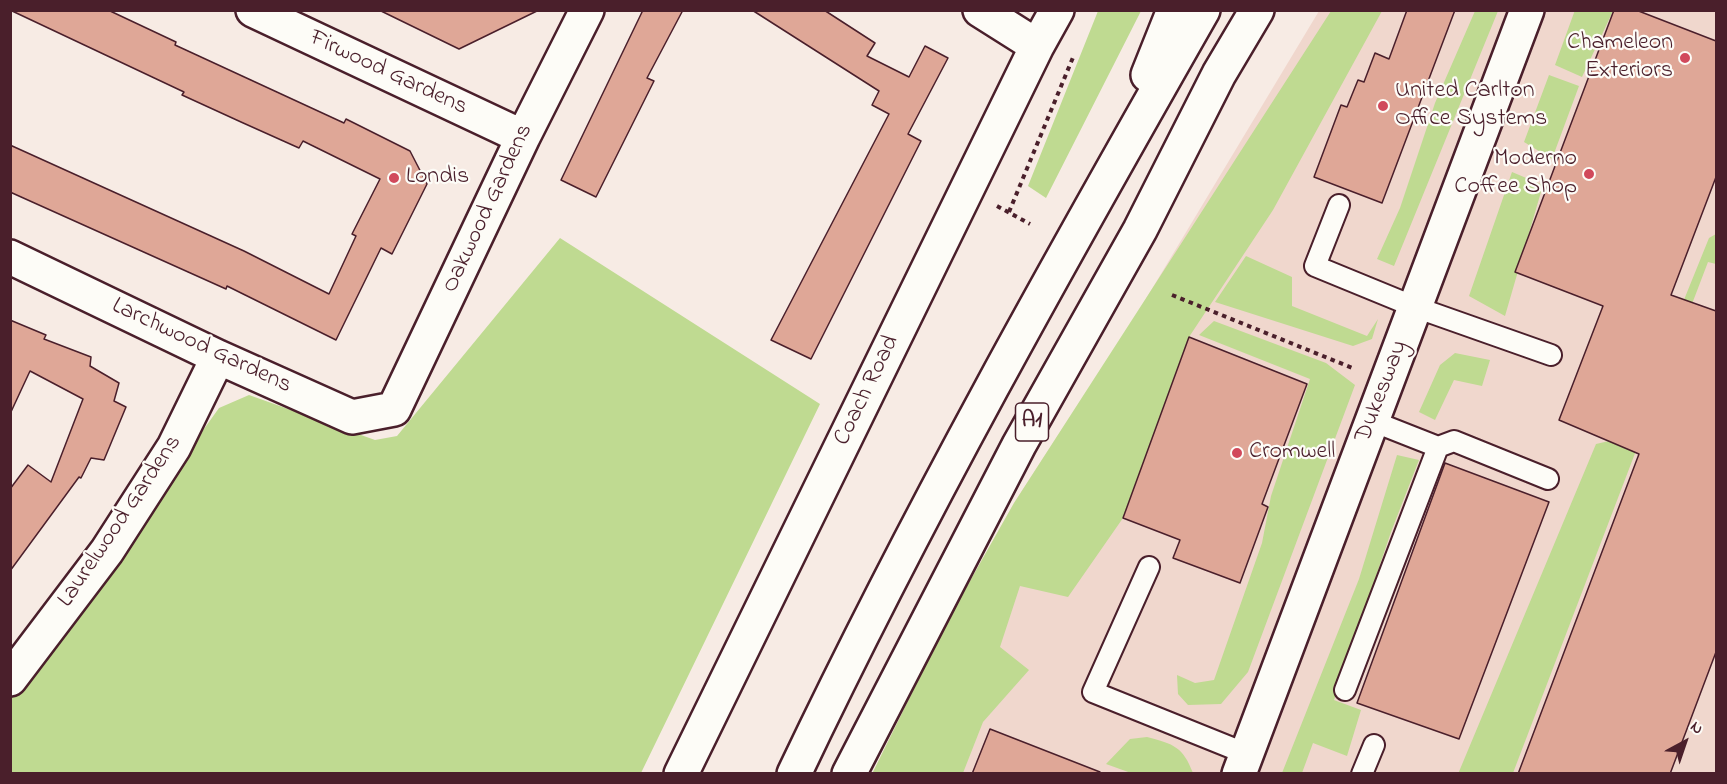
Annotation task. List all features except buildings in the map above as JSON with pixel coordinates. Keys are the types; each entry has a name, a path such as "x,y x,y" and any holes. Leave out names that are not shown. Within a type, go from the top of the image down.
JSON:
{"main road":[{"name":"Firwood Gardens","path":"253,10 523,137"},
{"name":"Oakwood Gardens","path":"394,409 523,137 587,10"},
{"path":"980,10 1037,46"},
{"name":"Coach Road","path":"681,774 1037,46 1058,10"},
{"name":"A1","path":"1112,169 1174,10"},
{"name":"A1","path":"794,774 952,461 1112,169 1203,10"},
{"name":"A1","path":"849,774 1019,445 1140,230 1220,74 1257,10"},
{"name":"A1","path":"1220,74 1265,10"},
{"name":"Dukesway","path":"1243,764 1527,10"},
{"name":"Larchwood Gardens","path":"10,258 218,357 352,417 394,409"},
{"name":"Laurelwood Gardens","path":"10,679 107,551 174,447 218,357"}],"lane":[{"path":"1339,205 1315,266 1415,307 1551,355"},
{"path":"1372,421 1438,447 1454,441 1548,479"},
{"path":"1345,690 1438,447"},
{"path":"1149,567 1094,692 1243,764"},
{"path":"1362,774 1374,745"}],"path":[{"path":"1030,224 1009,212 1078,46"},
{"path":"1172,296 1387,382"}],"shaded area":[{"path":"1319,11 1716,11 1716,773 872,774 948,620 1014,503 1135,317"}],"green space":[{"path":"1575,10 1613,11 1582,77 1555,65"},
{"path":"1098,11 1141,11 1046,198 1028,186"},
{"path":"1331,11 1382,11 1273,210 1189,337 1123,518 1068,597 1020,586 1000,647 1029,670 983,722 963,773 872,774 948,620 1014,503"},
{"path":"1475,11 1498,11 1394,266 1377,259 1400,208 1435,103"},
{"path":"1549,75 1579,86 1552,159 1524,142"},
{"path":"1512,172 1543,185 1505,316 1469,296"},
{"path":"1716,234 1716,264 1708,262 1513,773 1458,774 1596,444 1609,441 1660,359 1709,238"},
{"path":"560,238 820,404 641,773 11,774 11,698 219,408 249,395 375,440 397,436"},
{"path":"1246,256 1292,277 1292,306 1367,336 1378,319 1372,339 1353,346 1215,302"},
{"path":"1214,321 1326,363 1355,385 1248,672 1221,704 1188,705 1178,694 1177,675 1195,683 1214,680 1262,543 1271,496 1310,379 1199,335"},
{"path":"1455,353 1490,360 1482,386 1454,380 1435,420 1419,412 1440,365"},
{"path":"1397,455 1419,460 1391,532 1334,700 1361,710 1347,756 1313,743 1302,773 1282,773 1359,579"},
{"path":"1147,737 1176,748 1185,757 1193,773 1131,773 1106,764 1130,739"}],"place":[{"name":"Chameleon Exteriors","path":"1685,58"},
{"name":"United Carlton Office Systems","path":"1383,106"},
{"name":"Moderno Coffee Shop","path":"1589,174"},
{"name":"Londis","path":"394,178"},
{"name":"Cromwell","path":"1237,453"}]}
